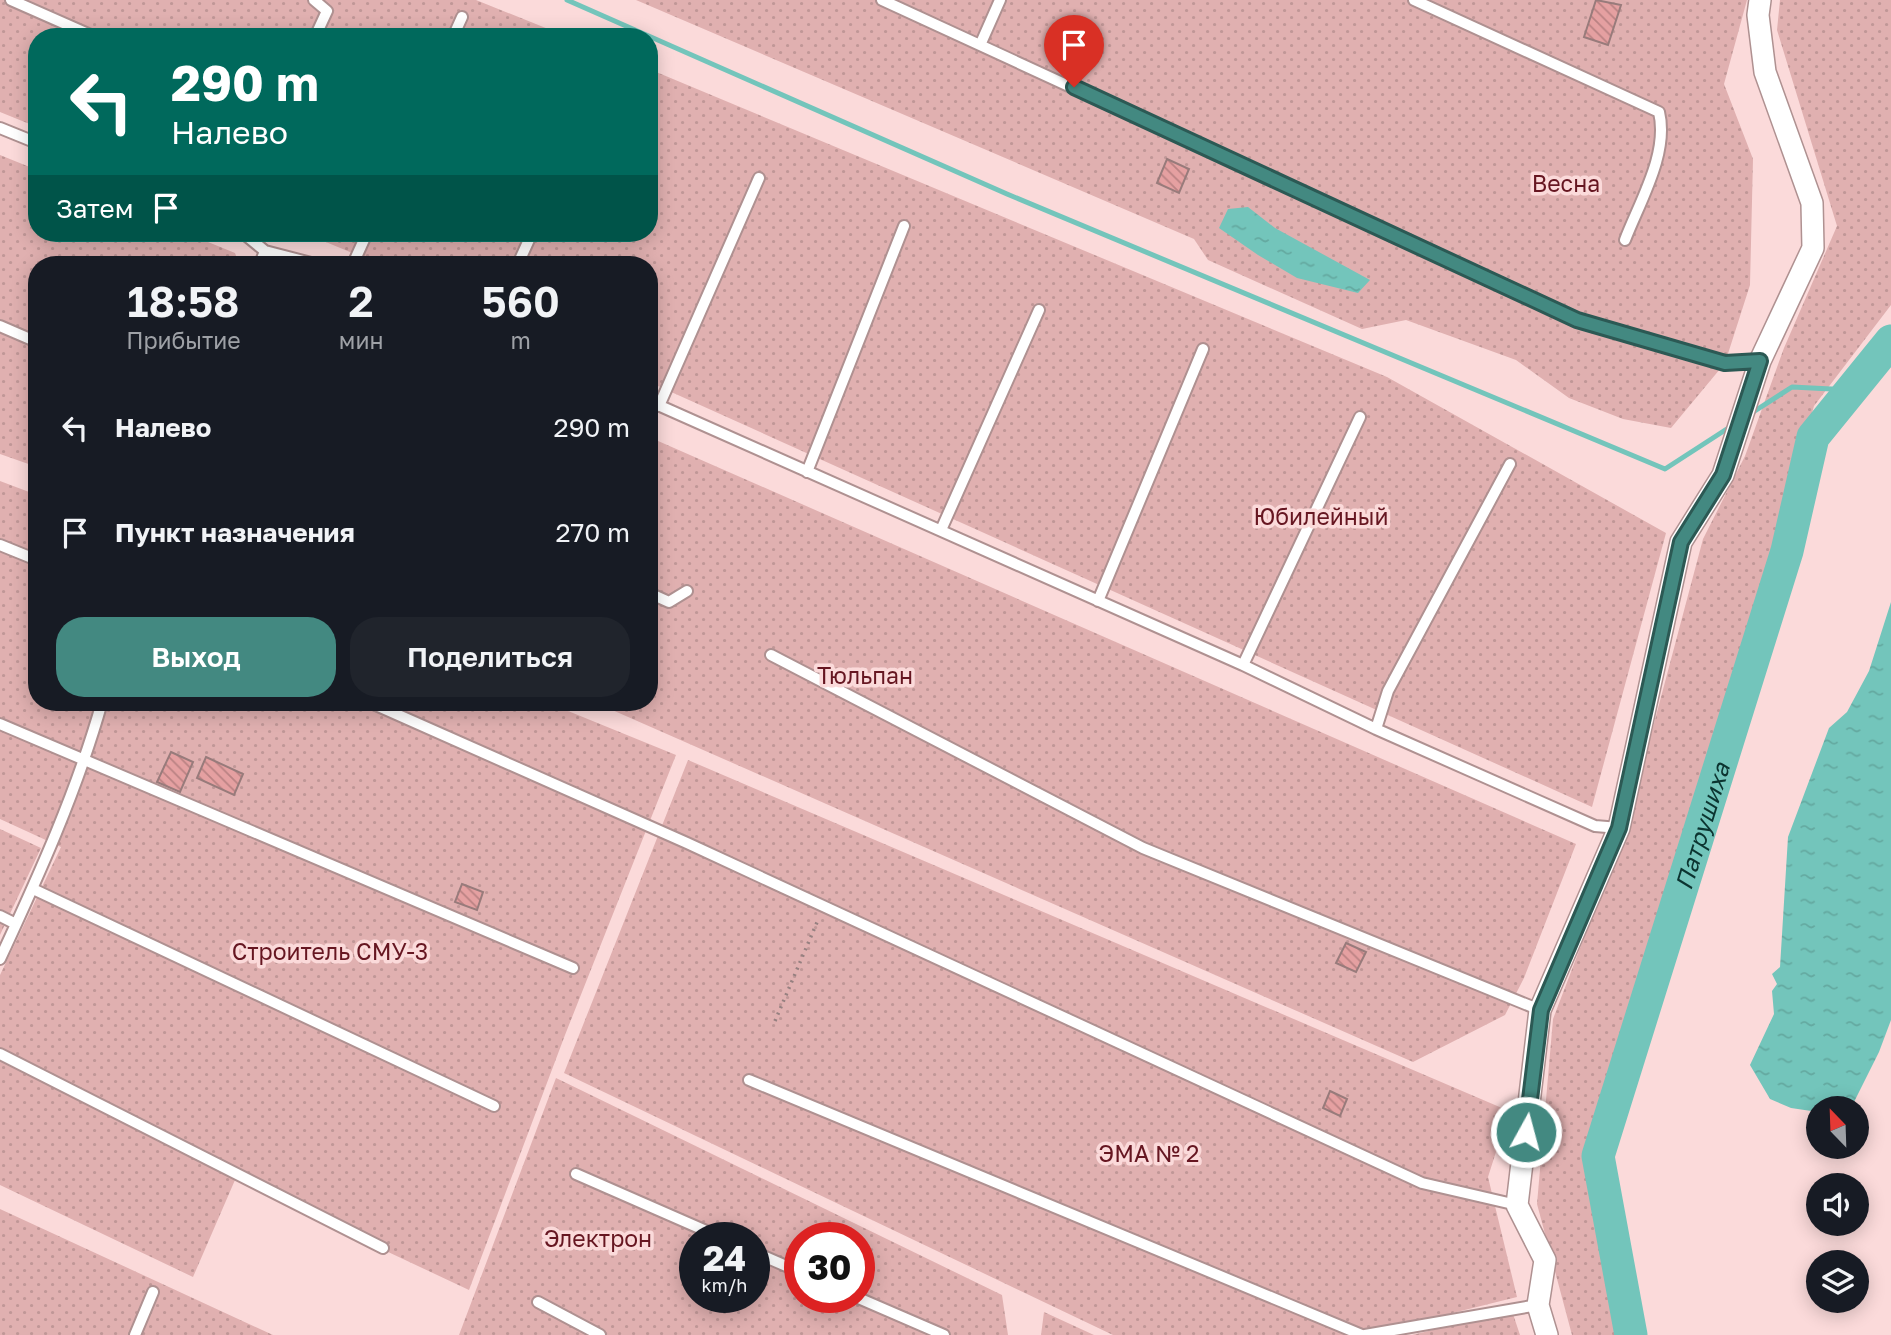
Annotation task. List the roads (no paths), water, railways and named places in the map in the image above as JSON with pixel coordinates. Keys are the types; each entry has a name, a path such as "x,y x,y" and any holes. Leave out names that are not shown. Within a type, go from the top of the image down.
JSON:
{"street":[{"path":"1546,1335 1538,1305 1545,1260 1517,1205 1541,1010 1619,828 1681,542 1723,475 1760,361 1813,248 1812,203 1765,72 1758,15 1760,0"}],"lane":[{"path":"11,0 75,28"},
{"path":"314,0 327,10 319,28"},
{"path":"882,0 981,43 1577,320 1725,363 1760,361"},
{"path":"981,43 1000,0"},
{"path":"1414,0 1659,112 1663,129 1658,156 1625,240"},
{"path":"457,28 462,17"},
{"path":"0,128 28,139"},
{"path":"658,395 760,178"},
{"path":"807,472 904,226"},
{"path":"254,242 265,251 284,256"},
{"path":"263,256 265,251"},
{"path":"941,530 1039,310"},
{"path":"0,326 28,338"},
{"path":"1098,601 1203,349"},
{"path":"658,406 1243,665 1376,729 1595,825 1619,828"},
{"path":"1243,665 1360,417"},
{"path":"1376,729 1388,691 1510,464"},
{"path":"0,545 28,556"},
{"path":"658,597 669,601 687,590"},
{"path":"771,655 1143,848 1541,1010"},
{"path":"0,959 33,888 85,760 99,711"},
{"path":"389,711 687,843 1422,1183 1517,1205"},
{"path":"0,724 573,968"},
{"path":"33,888 494,1106"},
{"path":"0,916 16,924"},
{"path":"0,1054 383,1248"},
{"path":"749,1080 1364,1335 1538,1305"},
{"path":"576,1174 686,1222"},
{"path":"135,1335 153,1292"},
{"path":"538,1302 600,1335"},
{"path":"875,1305 944,1335"}],"water":[{"path":"1248,207 1275,228 1370,280 1358,293 1297,278 1258,255 1219,228 1228,209"},
{"path":"1891,602 1891,1020 1879,1052 1857,1096 1806,1096 1806,1110 1791,1108 1770,1099 1750,1065 1774,1014 1772,991 1777,984 1772,974 1780,967 1788,837 1829,728 1847,712 1869,671"}],"waterway":[{"path":"567,0 631,28"},
{"path":"658,40 1007,194 1665,469 1733,425"},
{"name":"Патрушиха","path":"1631,1335 1598,1156 1787,551 1813,437 1891,341"},
{"path":"1750,414 1792,387 1851,390"}],"park label":[{"name":"Весна","path":"1566,183"},
{"name":"Юбилейный","path":"1321,516"},
{"name":"Тюльпан","path":"865,675"},
{"name":"Строитель СМУ-3","path":"330,951"},
{"name":"ЭМА № 2","path":"1149,1153"},
{"name":"Электрон","path":"598,1238"}]}
